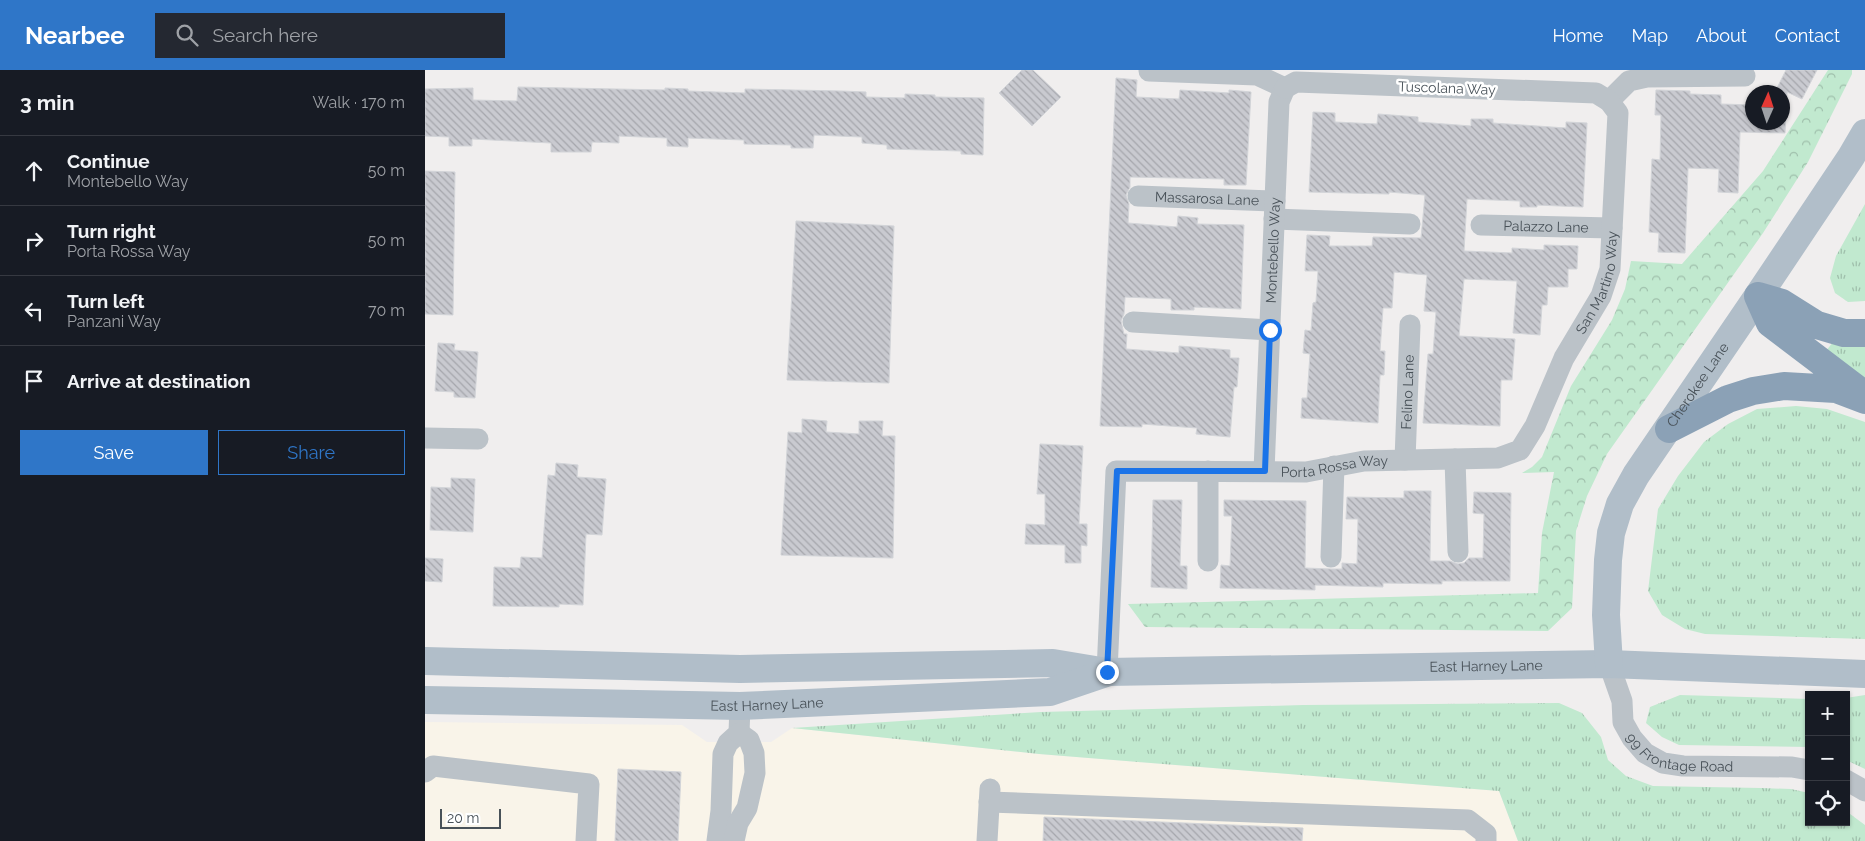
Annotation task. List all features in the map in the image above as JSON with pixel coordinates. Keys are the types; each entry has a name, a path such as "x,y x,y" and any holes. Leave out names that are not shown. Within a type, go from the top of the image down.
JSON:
{"highway":[{"path":"1758,296 1782,303 1817,325 1844,332 1865,333"},
{"path":"1758,296 1770,322 1865,395"},
{"path":"1669,429 1728,399 1753,391 1785,386 1836,389 1865,400"}],"main road":[{"name":"Cherokee Lane","path":"1609,664 1607,615 1608,560 1611,533 1620,504 1636,475 1851,158 1865,133"},
{"name":"East Harney Lane","path":"425,661 740,669 1053,663 1107,672 1609,664 1865,674"},
{"name":"East Harney Lane","path":"425,700 740,720 1050,692 1107,672"}],"street":[{"path":"1149,71 1257,75 1285,88"},
{"path":"1609,101 1629,81 1647,77 1745,76"},
{"name":"Tuscolana Way","path":"1285,88 1296,82 1375,78 1596,93 1609,101"},
{"name":"Montebello Way","path":"1265,471 1279,102 1285,88"},
{"name":"San Martino Way","path":"1520,450 1535,426 1564,358 1601,296 1610,269 1618,113 1609,101"},
{"name":"Massarosa Lane","path":"1138,196 1410,224"},
{"name":"Palazzo Lane","path":"1481,225 1612,228"},
{"path":"1133,322 1270,330"},
{"name":"Felino Lane","path":"1405,460 1410,325"},
{"path":"425,438 478,439"},
{"name":"Porta Rossa Way","path":"1107,672 1117,471 1306,472 1364,461 1498,458 1520,450"},
{"path":"1455,459 1458,552"},
{"path":"1331,557 1334,466"},
{"path":"1208,471 1208,561"},
{"name":"99 Frontage Road","path":"1609,664 1622,701 1623,722 1632,738 1645,753 1663,763 1683,766 1792,767 1805,769"},
{"path":"717,841 721,811 723,754 740,720"},
{"path":"734,841 738,823 747,808 755,773 754,753 740,720"},
{"path":"425,772 433,766 589,784 586,841"},
{"path":"1848,781 1865,791"},
{"path":"987,841 989,796 1469,820 1486,834 1486,841"}],"shaded area":[{"path":"425,722 682,725 707,742 771,742 792,728 1039,754 1499,791 1518,841 425,841"}],"green space":[{"path":"1828,70 1852,70 1852,74 1808,162 1763,233 1607,454 1587,496 1576,531 1572,608 1548,631 1145,627 1128,604 1538,593 1542,533 1554,472 1522,473 1532,467 1542,457 1571,386 1612,320 1625,289 1631,261 1682,264 1763,171"},
{"path":"1865,204 1865,301 1848,302 1835,293 1830,278 1836,256"},
{"path":"1833,342 1865,344 1865,381 1826,351"},
{"path":"1796,406 1827,409 1865,422 1865,639 1705,634 1685,629 1662,615 1648,591 1658,509 1678,476 1704,442 1728,424 1757,409"},
{"path":"1680,695 1805,699 1805,747 1679,745 1662,737 1646,723 1650,707"},
{"path":"1865,695 1865,769 1850,762 1850,697"},
{"path":"1559,703 1582,713 1601,737 1608,760 1626,776 1653,786 1791,789 1805,792 1805,826 1850,826 1850,814 1865,825 1865,841 1518,841 1499,791 1039,754 792,728 1041,712 1303,705"}],"building":[{"path":"1022,70 1033,70 1061,97 1032,126 999,93"},
{"path":"1786,70 1817,70 1802,99 1790,93 1790,85 1778,85"},
{"path":"1116,78 1137,80 1136,97 1179,99 1180,90 1229,93 1229,90 1251,92 1246,185 1224,185 1224,179 1130,177 1130,187 1126,195 1129,204 1128,223 1177,227 1178,216 1198,218 1197,224 1244,225 1241,309 1194,307 1194,310 1171,310 1171,299 1125,297 1124,314 1121,321 1124,334 1127,334 1126,349 1179,353 1179,346 1230,350 1230,358 1239,358 1237,387 1234,387 1230,437 1196,434 1197,428 1142,424 1142,427 1100,426"},
{"path":"518,87 665,90 665,88 688,89 688,91 745,93 745,89 841,91 866,92 866,97 905,98 905,94 984,98 983,155 961,154 961,151 887,149 887,145 862,143 862,137 814,135 813,148 791,148 791,145 744,144 744,140 688,138 688,147 667,146 667,138 619,136 619,143 592,142 591,152 551,152 551,143 472,139 472,146 449,146 449,137 425,136 425,89 473,88 473,100 517,101"},
{"path":"1656,90 1690,91 1690,94 1721,95 1721,104 1745,105 1745,130 1785,130 1785,133 1740,132 1738,193 1718,192 1719,169 1688,168 1685,253 1658,252 1659,233 1649,232 1652,159 1660,160 1661,115 1655,115"},
{"path":"1313,112 1335,113 1335,122 1377,124 1378,114 1418,117 1418,122 1471,126 1471,119 1493,119 1493,123 1566,128 1566,122 1587,123 1583,207 1537,205 1537,207 1520,207 1520,201 1467,199 1464,251 1512,253 1512,248 1544,250 1544,245 1578,246 1577,269 1568,269 1568,287 1548,287 1547,305 1542,305 1540,335 1513,333 1517,281 1464,279 1459,336 1515,339 1512,380 1501,380 1500,426 1423,423 1428,354 1433,354 1436,312 1424,311 1427,275 1394,272 1392,308 1383,308 1380,351 1385,351 1384,375 1380,375 1378,423 1301,418 1302,398 1307,398 1310,354 1303,353 1305,330 1311,331 1313,303 1316,302 1318,271 1305,271 1307,235 1330,236 1329,246 1372,246 1373,237 1421,238 1425,195 1389,192 1389,194 1309,192"},
{"path":"425,171 455,172 453,315 425,314"},
{"path":"796,221 894,226 889,383 787,380"},
{"path":"438,343 455,344 454,350 478,352 475,398 454,397 454,392 435,391"},
{"path":"802,419 827,421 826,432 859,434 859,421 883,421 882,436 895,436 893,558 781,555 788,432 802,433"},
{"path":"1040,444 1083,446 1079,524 1087,524 1087,546 1081,545 1081,563 1065,563 1065,545 1025,544 1026,524 1045,525 1045,494 1037,494"},
{"path":"556,463 578,465 577,477 606,479 602,535 586,534 583,605 559,604 559,607 493,606 494,567 520,568 521,557 542,558 548,475 555,476"},
{"path":"451,478 475,479 473,532 430,530 431,487 451,488"},
{"path":"1404,491 1431,491 1430,561 1450,561 1458,564 1464,563 1469,558 1483,558 1484,514 1473,513 1474,492 1511,493 1510,581 1442,581 1442,584 1383,583 1383,587 1315,585 1315,590 1220,588 1221,565 1230,566 1232,516 1224,516 1224,500 1306,501 1305,568 1342,569 1342,563 1357,564 1358,519 1346,519 1347,497 1404,498"},
{"path":"1153,500 1182,500 1180,566 1187,566 1187,589 1151,587"},
{"path":"425,558 443,559 442,582 425,581"},
{"path":"618,769 681,772 678,841 615,841"},
{"path":"1044,817 1303,828 1302,841 1043,841"}],"route":[{"path":"1107,672 1117,471 1265,471 1270,330"}]}
